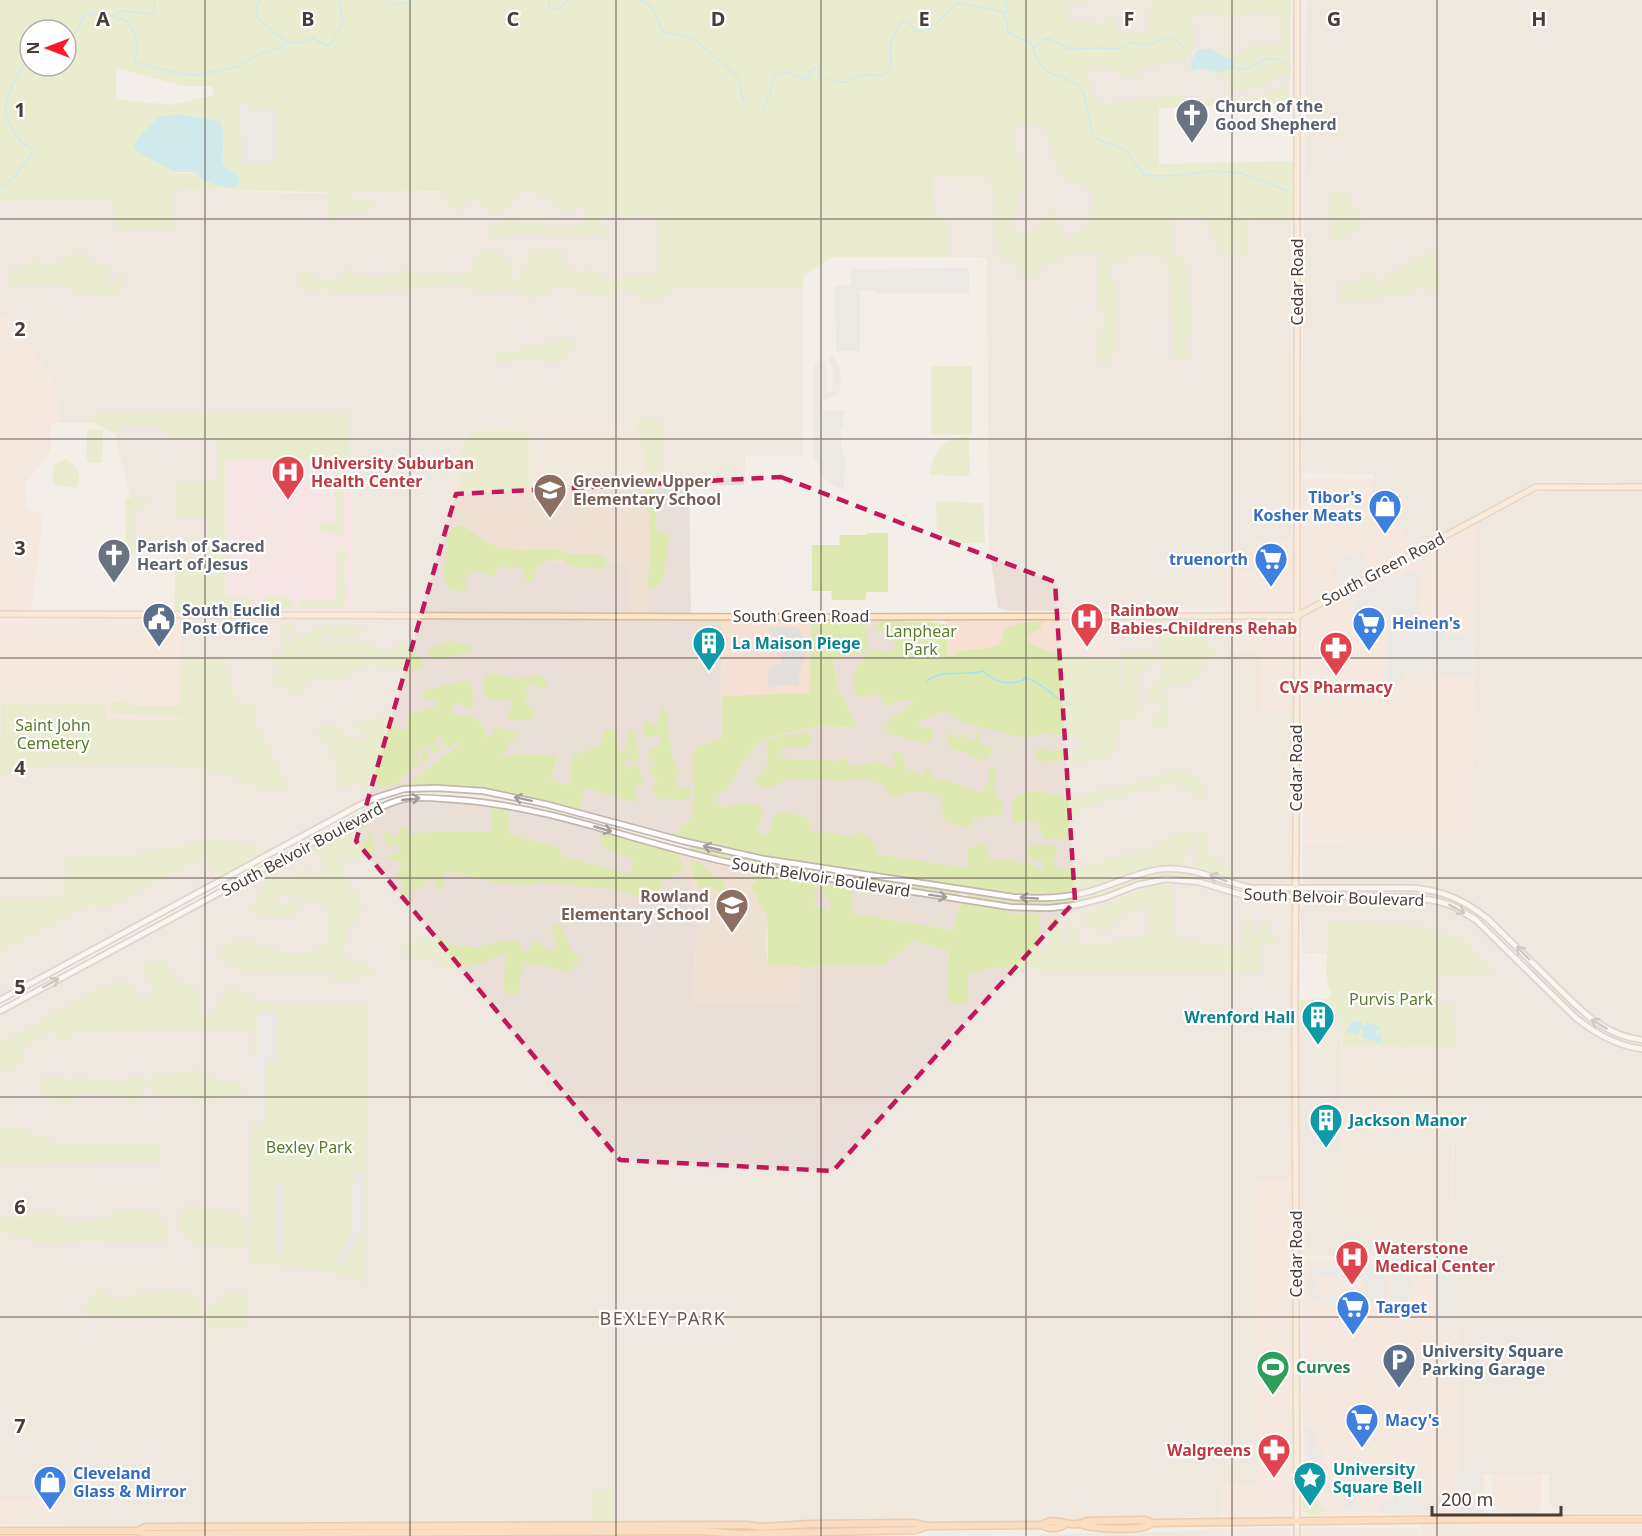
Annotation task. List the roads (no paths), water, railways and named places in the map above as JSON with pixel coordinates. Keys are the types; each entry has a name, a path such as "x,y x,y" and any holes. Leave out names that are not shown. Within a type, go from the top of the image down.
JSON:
{"main road":[{"name":"Cedar Road","path":"1297,0 1295,1256 1298,1536"},
{"name":"South Green Road","path":"0,614 1297,616 1536,487 1642,487"},
{"path":"0,1531 138,1531 145,1527 735,1525 763,1527 915,1523 930,1526 1042,1525 1048,1528 1059,1528 1066,1524 1081,1524 1087,1521 1145,1520 1152,1523 1642,1519"}],"street":[{"name":"South Belvoir Boulevard","path":"0,1000 360,805 404,789 437,788 483,791 545,804 683,841 754,857 1013,897 1035,899 1072,896 1134,875 1164,869 1201,872 1252,888 1414,888 1432,891 1457,898 1476,909 1586,1016 1608,1029 1642,1040"},
{"name":"South Belvoir Boulevard","path":"0,1011 343,825 404,799 430,798 518,807 725,862 1010,907 1049,908 1077,905 1098,900 1137,885 1166,879 1189,880 1246,896 1422,898 1453,906 1476,920 1589,1029 1608,1040 1642,1048"}],"water":[{"path":"1209,49 1233,60 1232,69 1220,72 1203,69 1192,71 1191,61 1198,50"},
{"path":"179,114 221,122 224,135 222,161 224,166 240,178 238,186 229,188 219,186 203,180 195,173 174,172 135,149 136,142 156,120 163,116"},
{"path":"1362,1021 1361,1025 1365,1026 1366,1022 1380,1026 1379,1031 1376,1030 1375,1034 1382,1036 1381,1043 1362,1038 1363,1030 1360,1029 1358,1035 1345,1032 1350,1023"}],"waterway":[{"path":"78,29 83,17 87,15 101,14 118,20 122,18 131,27 135,36 137,50 134,60 180,74 196,75 237,67 259,54 280,48 286,42 257,17 259,0"},
{"path":"287,42 300,43 312,38 327,46 331,44 343,22 341,0"},
{"path":"391,0 396,4 411,0"},
{"path":"549,0 550,8 554,10 567,0"},
{"path":"640,0 652,9 662,31 694,39 735,74 745,102"},
{"path":"1004,14 1007,12 1006,0"},
{"path":"112,16 123,11 151,14 154,11 154,2"},
{"path":"764,108 773,80 780,73 787,72 807,79 811,75 810,70 818,67 819,76 844,82 860,75 884,74 890,68 890,47 895,32 902,22 907,21 918,31 928,30 958,3 1003,13 1007,21 1008,33 1032,44 1036,58 1048,72 1080,85 1092,134 1098,140 1120,147 1127,152 1143,174 1184,175 1213,171 1240,173 1288,191"},
{"path":"1035,47 1044,39 1049,39 1067,48 1121,49 1131,42 1145,46 1170,37 1183,47"},
{"path":"1233,67 1246,68 1269,59 1285,63"},
{"path":"0,188 13,178 32,154 32,149 23,144 7,119 8,95 18,75"},
{"path":"926,682 939,675 983,671 1002,682 1012,683 1023,680 1023,678 1033,680 1058,698 1074,706"}],"place":[{"name":"Church of the Good Shepherd","path":"1192,144"},
{"name":"University Suburban Health Center","path":"288,501"},
{"name":"Greenview Upper Elementary School","path":"550,519"},
{"name":"Tibor's Kosher Meats","path":"1385,535"},
{"name":"Parish of Sacred Heart of Jesus","path":"114,584"},
{"name":"truenorth","path":"1271,588"},
{"name":"South Euclid Post Office","path":"159,648"},
{"name":"Rainbow Babies-Childrens Rehab","path":"1087,648"},
{"name":"Heinen's","path":"1369,652"},
{"name":"La Maison Piege","path":"709,672"},
{"name":"CVS Pharmacy","path":"1336,677"},
{"name":"Rowland Elementary School","path":"732,934"},
{"name":"Wrenford Hall","path":"1318,1046"},
{"name":"Jackson Manor","path":"1326,1149"},
{"name":"Waterstone Medical Center","path":"1352,1286"},
{"name":"Target","path":"1353,1336"},
{"name":"University Square Parking Garage","path":"1399,1389"},
{"name":"Curves","path":"1273,1396"},
{"name":"Macy's","path":"1362,1449"},
{"name":"Walgreens","path":"1274,1479"},
{"name":"University Square Bell","path":"1310,1507"},
{"name":"Cleveland Glass & Mirror","path":"50,1511"}],"district":[{"name":"BEXLEY PARK","path":"663,1319"}],"park label":[{"name":"Lanphear Park","path":"921,640"},
{"name":"Saint John Cemetery","path":"53,734"},
{"name":"Purvis Park","path":"1391,999"},
{"name":"Bexley Park","path":"309,1147"}]}
